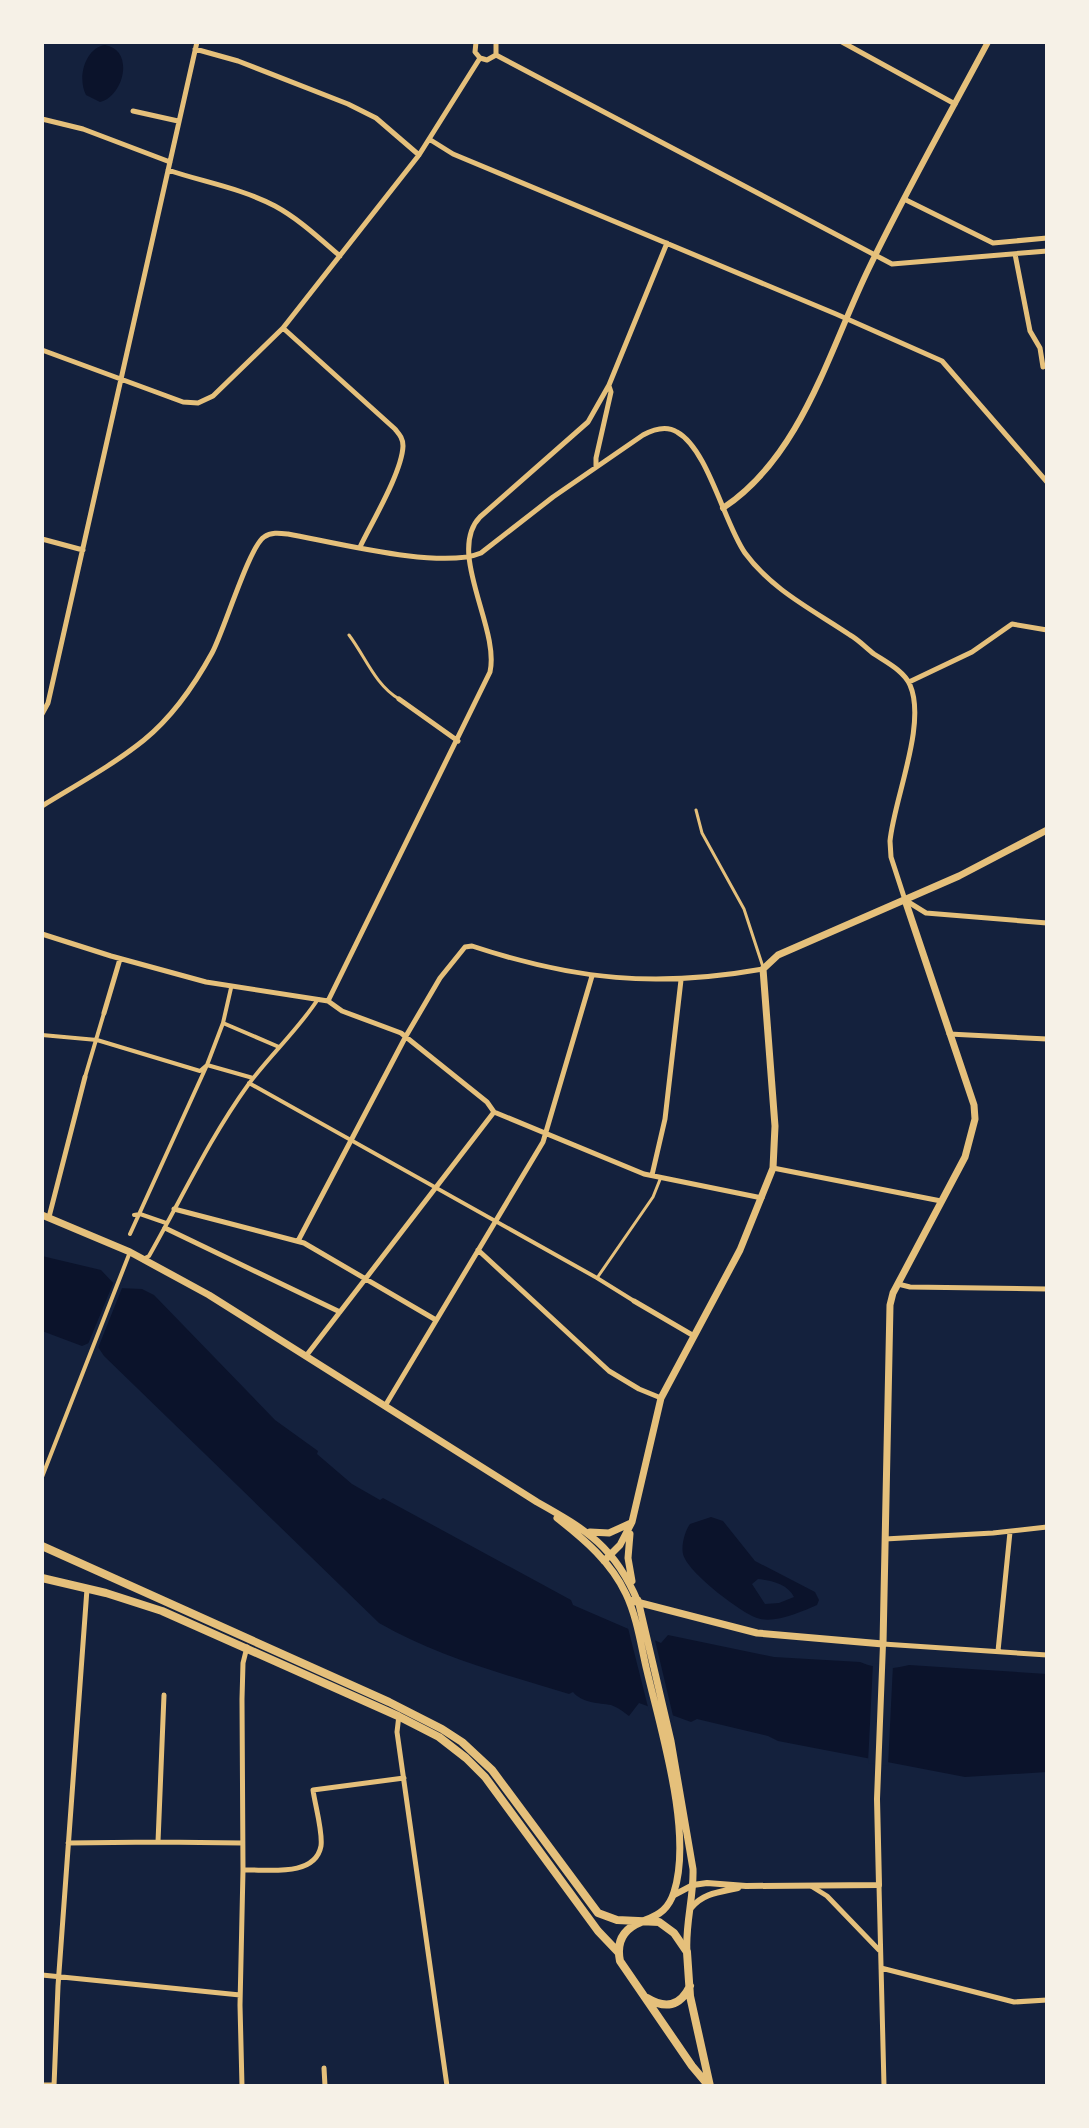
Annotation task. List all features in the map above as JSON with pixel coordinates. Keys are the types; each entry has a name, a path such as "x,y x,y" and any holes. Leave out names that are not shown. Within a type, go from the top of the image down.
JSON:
{"highway":[{"path":"42,1546 250,1639 400,1712 454,1747 477,1768 598,1931 618,1952 625,1969 709,2086"},
{"path":"106,1593 116,1587 114,1576"},
{"path":"42,1578 106,1593 162,1611 246,1650 442,1729 481,1759 598,1913 617,1920 645,1920 665,1926 674,1933 687,1952 699,2044 709,2086"},
{"path":"618,1952 619,1943 628,1928 645,1920"},
{"path":"644,1996 659,2005 672,2005 680,2001 690,1985"}],"main road":[{"path":"638,1620 638,1602 628,1558 632,1522 661,1398 740,1250 773,1168 775,1108 763,969 778,955 959,876 1047,830"},
{"path":"629,1600 757,1633 883,1644 890,1305 965,1157 975,1119 974,1105 905,900"},
{"path":"46,1216 130,1252 209,1295 537,1502 585,1529 609,1533 632,1522"},
{"path":"537,1502 608,1558 638,1620 667,1740 693,1885 687,1952"},
{"path":"608,1558 620,1545 632,1522"},
{"path":"585,1529 632,1586 638,1602"},
{"path":"645,1920 663,1912 674,1895 679,1870 667,1740"}],"street":[{"path":"496,55 497,42"},
{"path":"842,42 955,104"},
{"path":"723,508 757,481 777,458 801,417 874,257 988,42"},
{"path":"474,43 475,52 480,58 487,60 496,55"},
{"path":"43,713 83,550 196,46 348,104 376,118 419,155"},
{"path":"496,55 892,264 1047,251"},
{"path":"42,350 183,402 206,401 283,328 419,155 480,58"},
{"path":"133,111 178,121"},
{"path":"42,119 96,133 170,162"},
{"path":"429,139 453,154 845,318 946,365 1047,482"},
{"path":"168,170 222,185 274,206 309,229 340,256"},
{"path":"906,200 993,243 1047,238"},
{"path":"328,1001 490,672 492,662 485,619 468,558 470,537 476,521 585,428 609,385 667,243"},
{"path":"1015,254 1030,331 1040,348 1043,367"},
{"path":"283,328 395,429 403,441 400,460 390,485 360,547"},
{"path":"596,467 611,392 609,385"},
{"path":"42,806 138,745 165,720 216,645 254,551 265,536 288,534 413,556 468,558 481,553 596,467 651,431 661,428 674,430 693,448 745,553 763,574 778,588 853,636 909,682 914,701 914,730 890,841 905,900 926,913 1047,923"},
{"path":"42,539 83,550"},
{"path":"909,682 972,652 1012,624 1047,630"},
{"path":"399,699 458,741"},
{"path":"42,934 120,959 231,988 328,1001 342,1011 406,1036 487,1102 494,1112 545,1135 652,1175 763,1198"},
{"path":"298,1241 406,1036 440,978 465,947 472,946 539,966 630,981 681,980 763,969"},
{"path":"46,1216 120,959"},
{"path":"385,1406 545,1135 592,976"},
{"path":"652,1175 665,1119 681,980"},
{"path":"130,1234 207,1065 223,1023 231,988"},
{"path":"143,1259 149,1256 206,1148 251,1081 318,999"},
{"path":"223,1023 279,1047"},
{"path":"949,1034 1047,1039"},
{"path":"42,1035 97,1040 200,1071 207,1065"},
{"path":"207,1065 251,1081 694,1336"},
{"path":"306,1356 494,1112"},
{"path":"773,1168 941,1201"},
{"path":"174,1209 298,1241 436,1320"},
{"path":"137,1214 340,1312"},
{"path":"478,1250 609,1371 661,1398"},
{"path":"42,1477 130,1252"},
{"path":"898,1284 910,1287 1047,1289"},
{"path":"885,1539 1047,1527"},
{"path":"998,1651 1010,1532"},
{"path":"42,2085 54,2086 58,1977 87,1589"},
{"path":"242,2086 242,1699 246,1650 250,1639"},
{"path":"884,2086 878,1773 883,1644 1047,1655"},
{"path":"158,1842 164,1695"},
{"path":"400,1712 397,1732 447,2086"},
{"path":"243,1870 296,1869 306,1866 316,1856 321,1845 313,1790 404,1778"},
{"path":"68,1843 242,1843"},
{"path":"674,1895 693,1885 879,1885"},
{"path":"689,1913 694,1904 709,1894 746,1886"},
{"path":"810,1886 827,1896 881,1951"},
{"path":"881,1968 1014,2002 1047,2000"},
{"path":"42,1975 240,1995"},
{"path":"324,2068 325,2086"}],"lane":[{"path":"349,635 378,680 399,699"},
{"path":"696,810 705,840 744,909 763,969"},
{"path":"597,1278 653,1197 661,1177"}],"water":[{"path":"105,45 120,55 123,73 115,91 100,102 86,95 82,80 88,58 98,47"},
{"path":"42,1256 101,1270 118,1288 142,1289 154,1295 275,1420 318,1451 317,1454 352,1484 571,1600 573,1605 661,1643 668,1635 774,1657 860,1662 884,1668 909,1665 1047,1674 1047,1772 965,1777 778,1741 697,1719 691,1722 639,1703 629,1716 611,1705 472,1664 401,1635 379,1623 98,1347 89,1343 82,1346 42,1331"},
{"path":"711,1517 723,1521 755,1561 815,1592 819,1600 817,1605 771,1619 757,1618 739,1608 704,1581 687,1562 683,1546 690,1524","holes":["758,1579 783,1586 794,1597 765,1604 752,1584"]}],"pier":[{"path":"115,1279 119,1284 124,1283 96,1353 90,1347 86,1349"},
{"path":"627,1624 654,1636 674,1720 649,1711"},
{"path":"873,1663 893,1665 888,1766 868,1763"}]}
